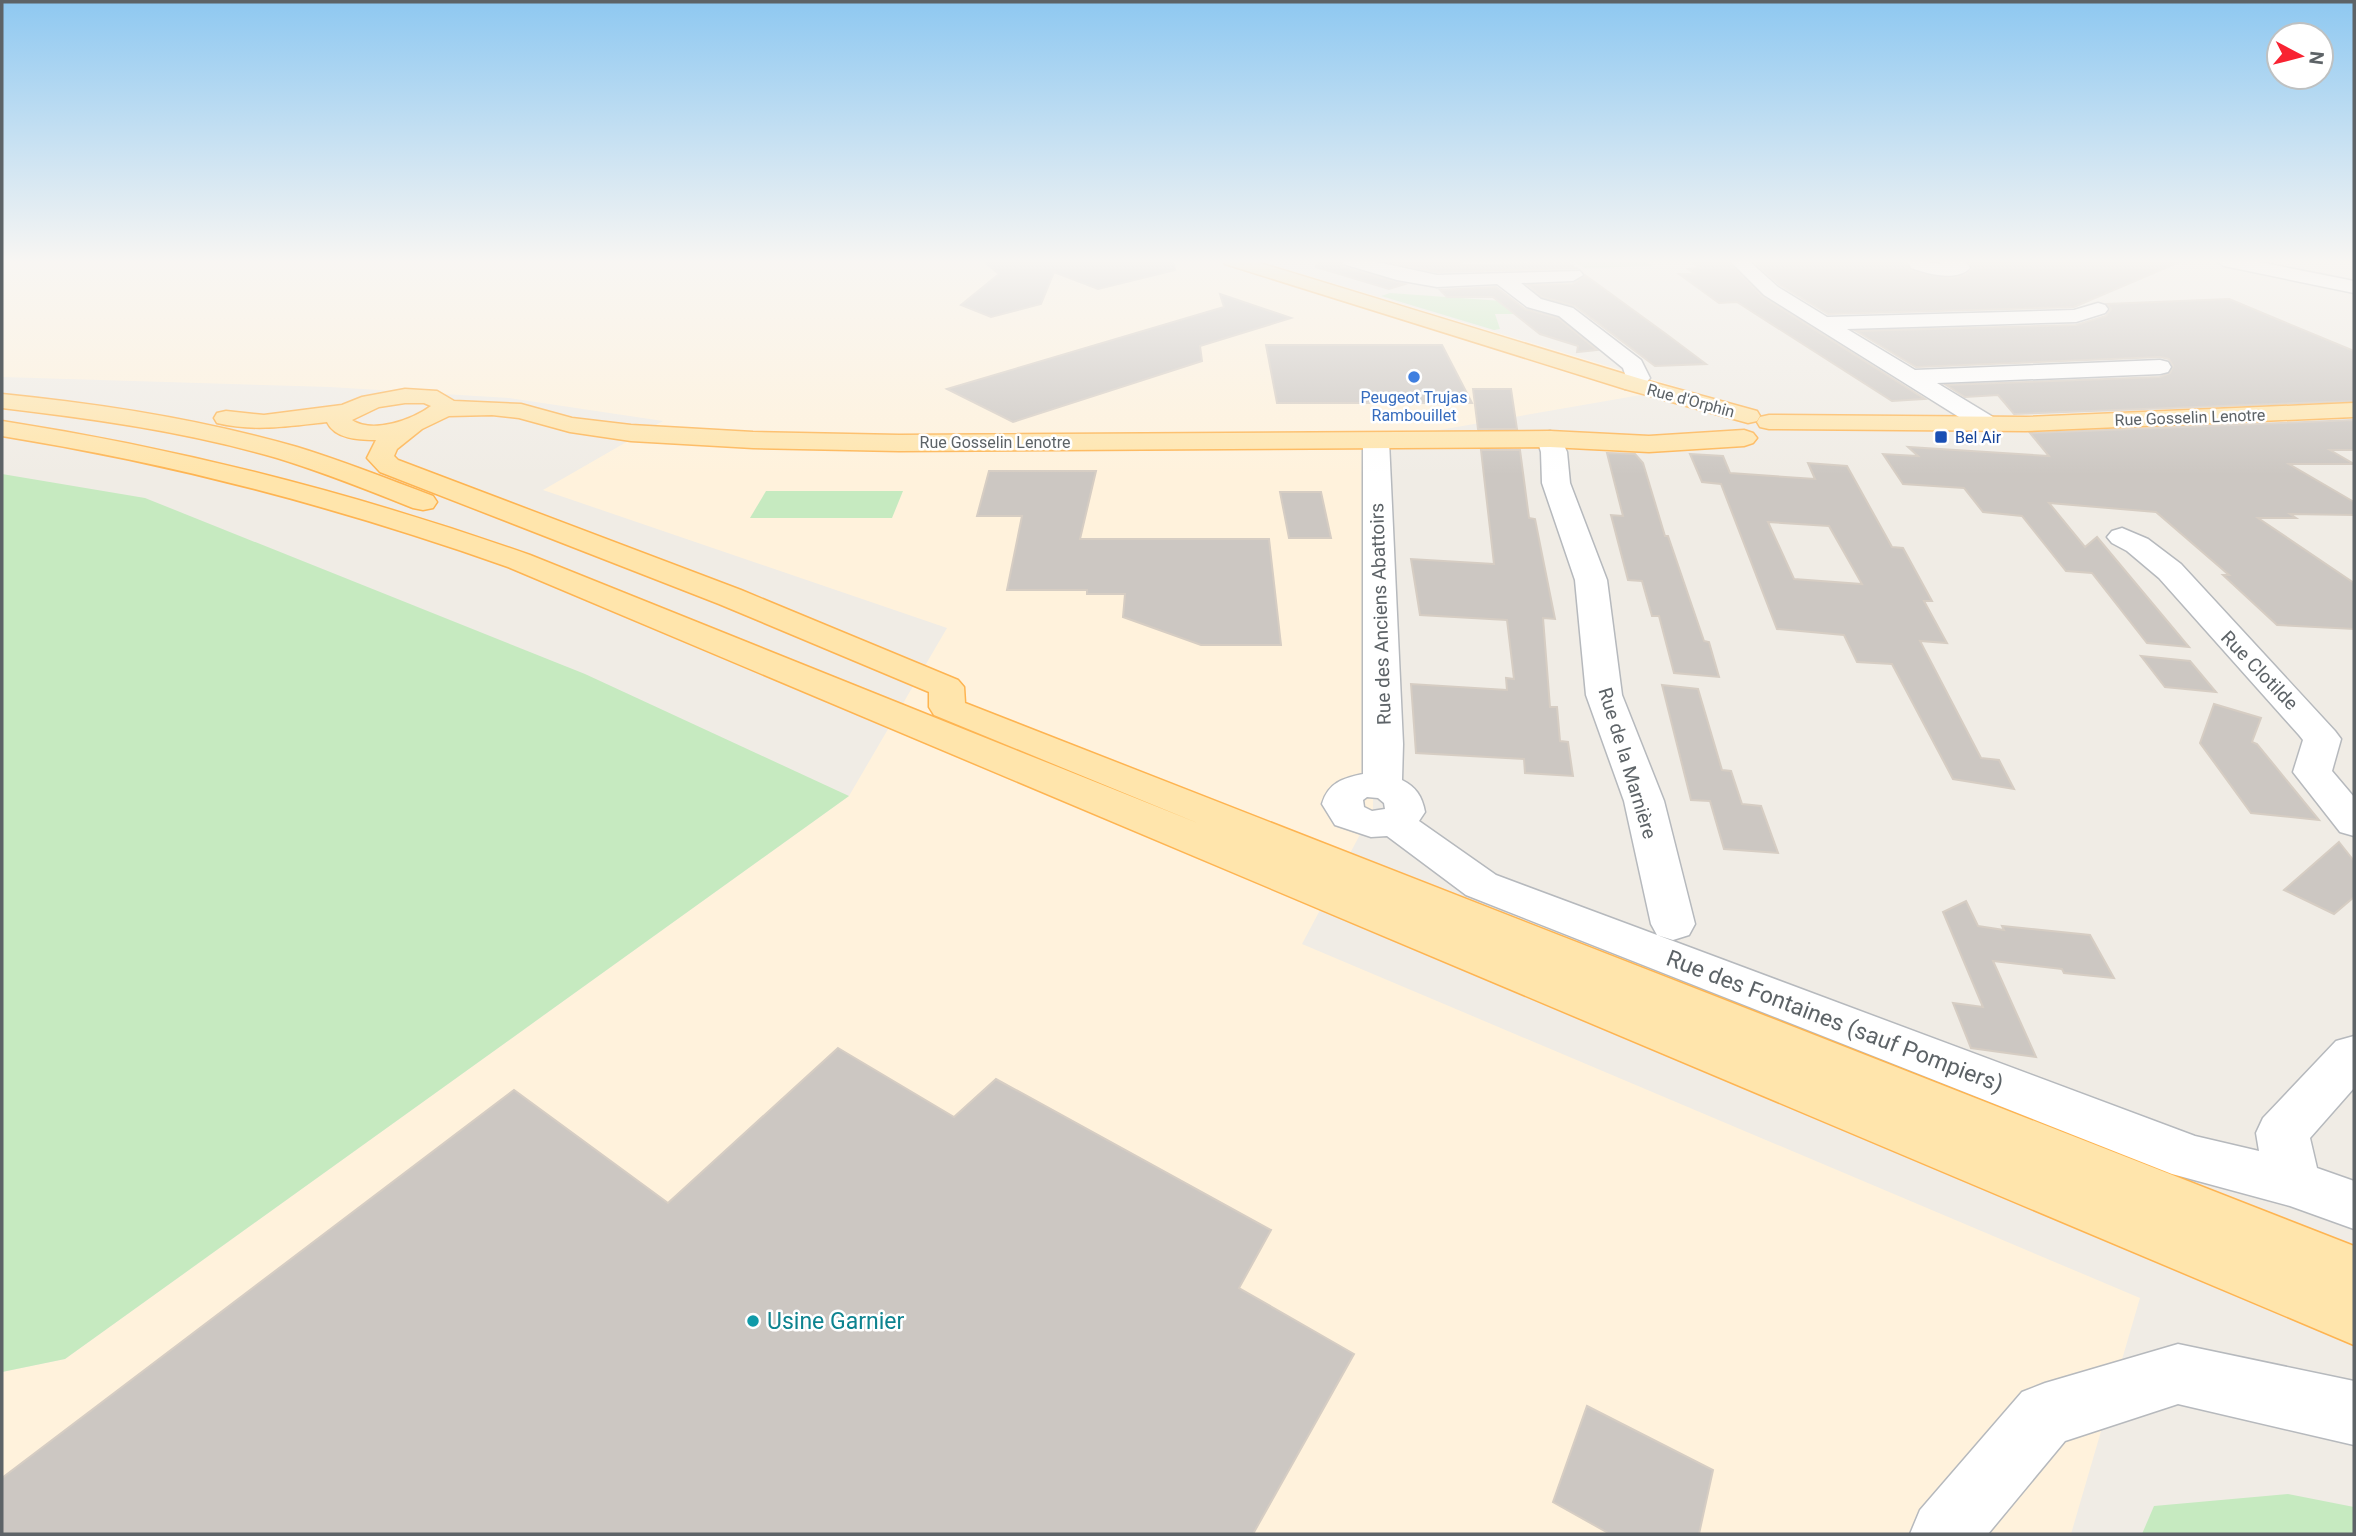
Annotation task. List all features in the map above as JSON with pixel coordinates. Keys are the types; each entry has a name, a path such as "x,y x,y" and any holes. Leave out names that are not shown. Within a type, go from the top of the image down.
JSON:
{"main road":[{"name":"Rue d'Orphin","path":"1464,332 1633,384 1759,428"},
{"name":"Rue d'Orphin","path":"1633,384 1714,422 1724,432 1759,428"},
{"path":"2,391 110,399 264,422 346,412 376,400 405,396 439,399 444,404 443,409 427,421 380,431 352,430 339,423 346,412"},
{"path":"2,401 88,411 203,431 331,467 947,707 2354,1273"},
{"name":"Rue Gosselin Lenotre","path":"443,409 521,411 570,425 631,433 753,440 899,443 1550,439 1649,443 1807,424 2026,424"},
{"name":"Rue Gosselin Lenotre","path":"1759,428 1952,430 2026,424 2354,410"},
{"name":"Rue Gosselin Lenotre","path":"1550,439 1580,435 1679,432 1714,422"},
{"path":"413,425 385,445 380,458 389,466 730,597 946,687 947,707"},
{"path":"2,429 100,444 261,480 388,515 519,561 2354,1317"}],"street":[{"path":"1591,332 1633,365 1638,378 1633,384"},
{"path":"1838,332 1984,422"},
{"path":"1912,377 2160,367"},
{"path":"1952,430 1984,422"},
{"name":"Rue de la Marnière","path":"1550,439 1555,452 1556,484 1591,580 1604,695 1644,801 1673,924"},
{"name":"Rue des Anciens Abattoirs","path":"1376,441 1388,804"},
{"name":"Rue Clotilde","path":"2122,537 2140,544 2174,578 2322,739 2312,772 2354,823"},
{"name":"Rue des Fontaines (sauf Pompiers)","path":"1388,804 1411,836 1481,885 2191,1158 2293,1184 2354,1205"},
{"path":"2293,1184 2282,1133 2354,1055"},
{"path":"1944,1534 2045,1415 2178,1374 2354,1413"}],"shaded area":[{"path":"2,332 1494,332 1681,388 1376,441 1373,810 1302,944 2140,1298 2071,1534 2,1534 2,1372 65,1359 849,796 947,628 543,490 663,421 509,398 330,387 2,377"}],"green space":[{"path":"2,474 145,498 585,674 849,796 65,1359 2,1372"},
{"path":"766,491 903,491 892,518 750,518"},
{"path":"2288,1494 2354,1507 2354,1534 2142,1534 2154,1506"}],"building":[{"path":"1141,332 1247,332 1200,346 1202,361 1013,422 947,389"},
{"path":"1537,332 1575,332 1597,350 1577,352 1578,346"},
{"path":"1609,332 1662,332 1706,364 1655,366"},
{"path":"1783,332 1818,332 1925,399 1892,401"},
{"path":"1857,332 2308,332 2354,351 2354,401 2014,414 1998,395 1965,397 1946,385 2160,377 2170,373 2173,366 2169,359 2160,357 1916,367"},
{"path":"1266,345 1442,345 1472,403 1277,403"},
{"path":"1473,389 1511,389 1517,429 1478,429"},
{"path":"2354,420 2354,450 2330,450 2354,464 2289,464 2354,502 2354,515 2290,514 2296,518 2258,518 2354,583 2354,629 2277,625 2223,575 2229,575 2156,512 2049,503 2085,547 2097,537 2189,647 2147,643 2092,573 2066,571 2022,516 1983,512 1964,488 1903,484 1883,454 1918,456 1908,447 2049,456 2030,433"},
{"path":"1481,450 1520,450 1529,518 1535,519 1555,619 1543,618 1550,707 1557,707 1560,741 1568,742 1573,776 1525,773 1524,759 1416,753 1411,684 1507,690 1506,678 1514,679 1507,620 1420,615 1411,559 1494,564"},
{"path":"1607,453 1635,454 1643,463 1665,536 1668,536 1704,641 1709,642 1719,677 1674,673 1659,616 1652,616 1642,581 1628,580 1611,515 1623,516"},
{"path":"1690,454 1723,456 1730,473 1815,479 1808,463 1847,466 1892,547 1903,548 1932,601 1924,601 1947,643 1920,641 1981,758 1999,760 2014,789 1953,779 1892,664 1857,662 1844,635 1777,629 1721,484 1702,482","holes":["1768,522 1829,526 1862,584 1794,579"]},
{"path":"989,471 1096,471 1080,539 1269,539 1281,645 1201,645 1123,617 1125,594 1087,594 1087,590 1007,590 1022,516 977,516"},
{"path":"1280,492 1321,492 1331,538 1289,538"},
{"path":"2141,656 2190,661 2216,692 2165,687"},
{"path":"1662,685 1698,689 1722,770 1731,771 1742,804 1761,806 1778,853 1724,849 1710,801 1691,800"},
{"path":"2214,704 2261,718 2252,742 2257,744 2319,820 2251,813 2200,743"},
{"path":"2339,842 2354,861 2354,897 2334,914 2284,890"},
{"path":"1966,901 1978,926 2090,935 2114,978 1993,961 2036,1057 1971,1048 1953,1003 1983,1007 1943,912"},
{"name":"Usine Garnier","path":"838,1048 954,1117 996,1079 1271,1230 1239,1288 1354,1354 1253,1534 2,1534 2,1478 514,1090 668,1203"},
{"path":"1587,1406 1713,1470 1699,1534 1610,1534 1553,1502"}],"place":[{"name":"Peugeot Trujas Rambouillet","path":"1414,377"},
{"name":"Bel Air","path":"1941,437"},
{"name":"Usine Garnier","path":"753,1321"}]}
